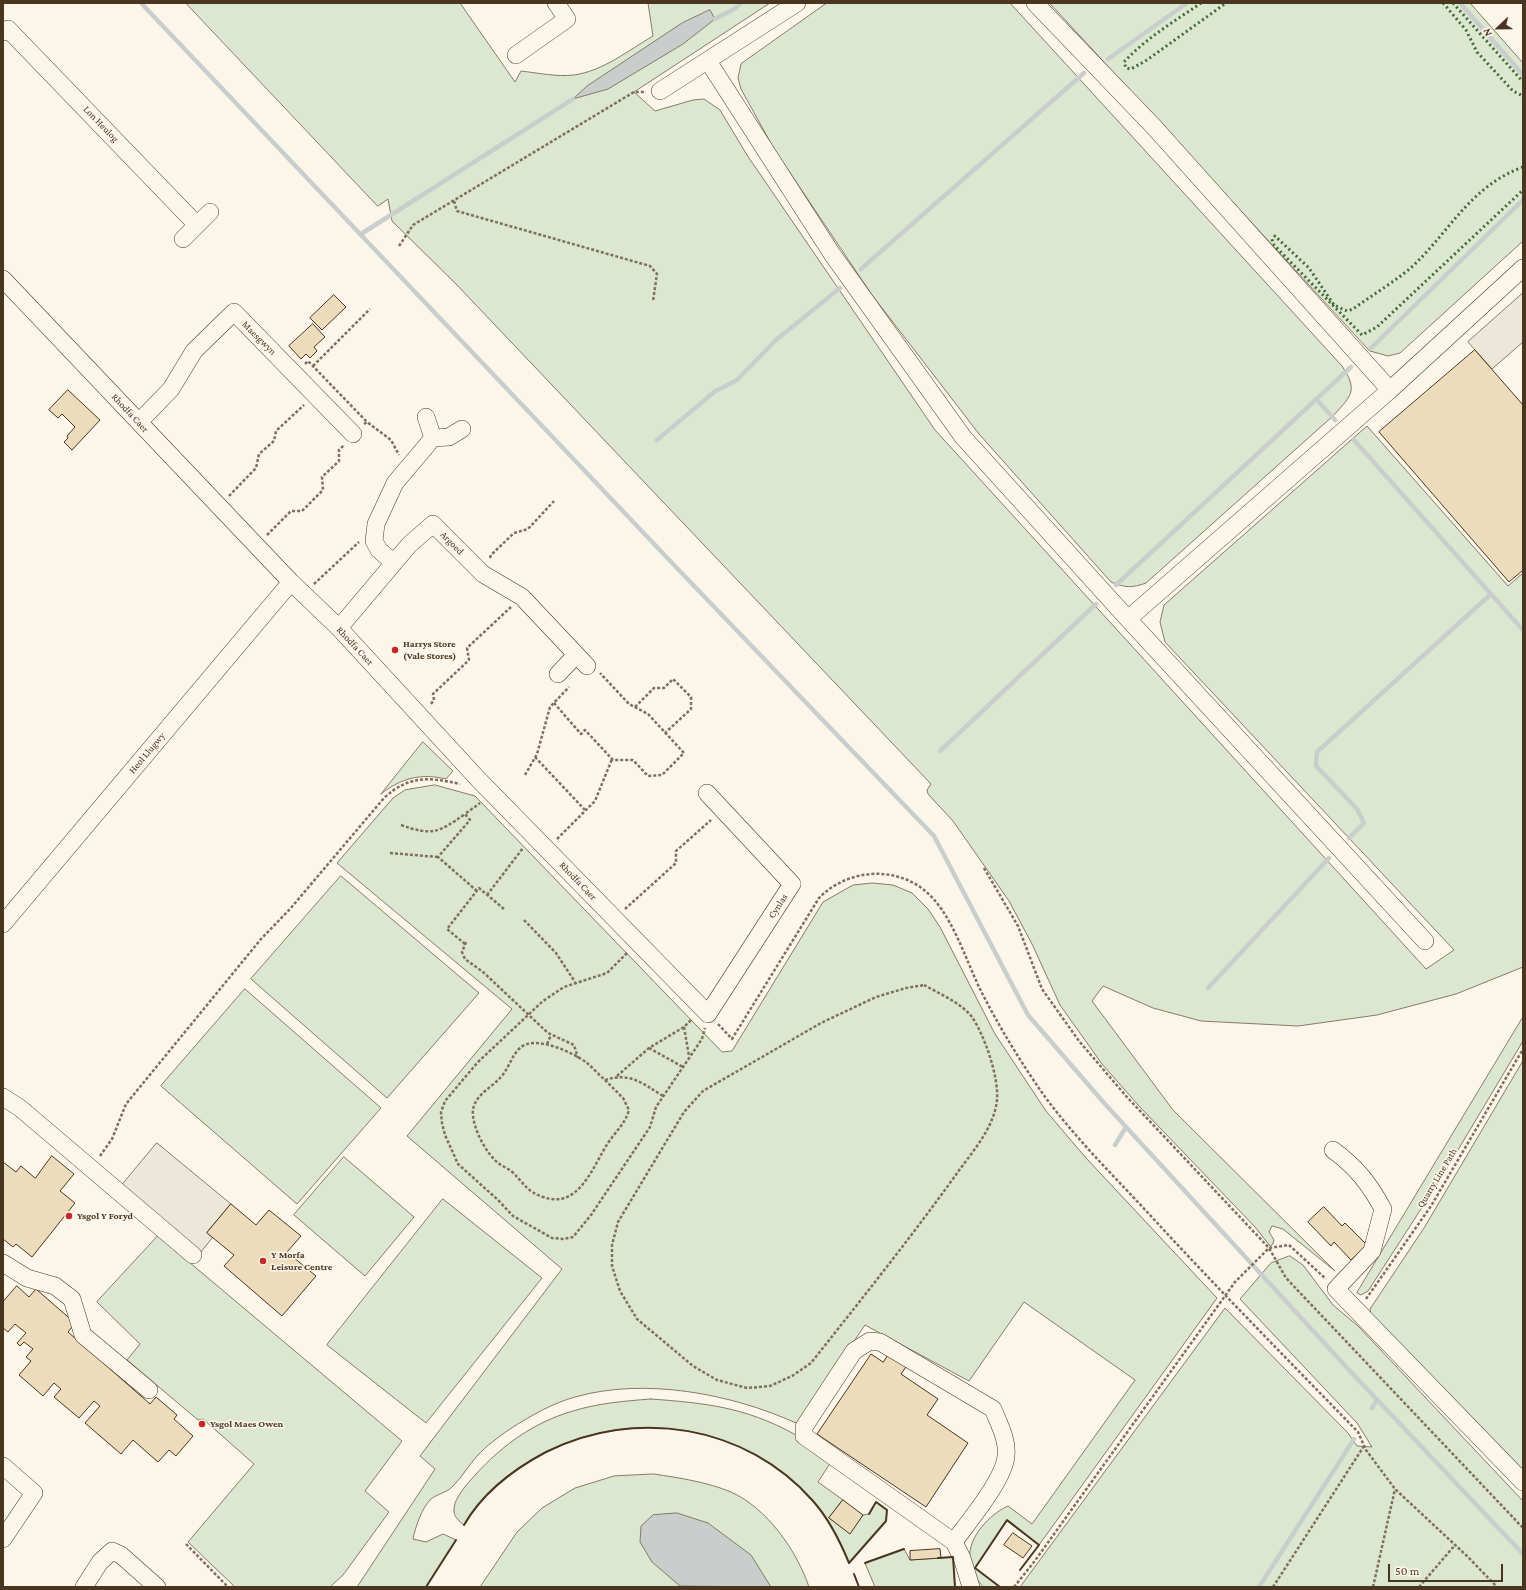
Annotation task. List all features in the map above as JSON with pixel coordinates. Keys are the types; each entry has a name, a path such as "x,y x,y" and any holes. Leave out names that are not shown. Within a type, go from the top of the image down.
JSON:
{"street":[{"path":"516,55 567,19 556,3"},
{"path":"660,92 797,3"},
{"path":"1035,3 1154,127 1390,390"},
{"name":"Lon Heulog","path":"3,32 8,29 197,225"},
{"path":"708,61 832,254 964,437 1128,619 1425,941"},
{"path":"183,239 210,212"},
{"path":"1128,619 1390,390 1523,268"},
{"name":"Rhodfa Caer","path":"6,288 139,422 292,582 339,628 492,794 705,1010"},
{"name":"Maesgwyn","path":"139,422 171,389 194,351 234,312 353,434"},
{"path":"426,417 433,438"},
{"path":"394,563 379,550 374,541 376,524 395,483 433,438 449,437 462,429"},
{"name":"Argoed","path":"339,628 409,545 433,524 486,576 522,597 582,661"},
{"name":"Heol Llugwy","path":"3,924 292,582"},
{"path":"558,674 582,661"},
{"name":"Cynlas","path":"705,1010 792,884 707,793"},
{"path":"3,1096 20,1108 193,1255"},
{"path":"1333,1150 1352,1164 1372,1189 1383,1209 1372,1251 1336,1289 1523,1482"},
{"path":"3,1263 27,1278 55,1286 72,1299 83,1335 149,1390"},
{"path":"954,1542 1002,1473 1006,1456 1006,1443 1001,1427 993,1410 880,1342 870,1340 854,1351 804,1427 804,1436 954,1542 962,1558 970,1587"},
{"path":"3,1466 34,1493 3,1539"},
{"path":"84,1587 100,1562 112,1551 121,1555 157,1587"}],"path":[{"path":"399,246 413,225 634,92 660,92"},
{"path":"454,201 457,211 650,266 657,274 653,301"},
{"path":"313,366 370,309"},
{"path":"219,506 256,468 259,454 274,441 276,431 315,394"},
{"path":"256,545 291,511 302,511 323,490 322,477 339,461 339,450 353,434 367,422 391,440 396,447 404,471"},
{"path":"486,576 491,555 514,533 528,529 554,501"},
{"path":"304,594 347,555 376,524"},
{"path":"419,715 434,700 433,694 469,660 467,648 522,597"},
{"path":"554,703 581,734 585,730 612,759 633,760 648,776 662,775 684,753 648,714 629,704 591,664 582,661"},
{"path":"525,776 535,757 550,707 569,687 558,674"},
{"path":"635,707 654,688 664,688 673,679 691,697 691,709 665,733"},
{"path":"535,757 585,810"},
{"path":"546,849 595,801 612,759"},
{"path":"90,1168 106,1150 112,1140 126,1104 261,939 290,909 384,798 396,787 429,778 472,785 478,779"},
{"path":"400,825 420,832 431,832 448,827 492,794"},
{"path":"615,918 676,863 676,851 722,810"},
{"path":"438,856 470,820 465,814"},
{"path":"487,895 533,835"},
{"path":"390,853 438,856 477,891"},
{"path":"984,868 1018,926 1042,989 1079,1041 1126,1096 1269,1248 1286,1278 1523,1528"},
{"path":"732,1039 819,898 827,890 853,877 866,874 893,876 922,888 940,907 1000,1027 1044,1095 1080,1139 1225,1296 1358,1432 1364,1446 1395,1489 1497,1587"},
{"path":"504,909 478,888 447,929 466,943 462,952 465,959 483,972 529,1013 542,1028 574,1045 578,1058"},
{"path":"524,920 556,953 575,982"},
{"path":"638,942 607,973 575,982 564,987 529,1013 478,1062 445,1101 441,1112 445,1135 458,1164 498,1200 513,1216 552,1238 563,1239 573,1237 591,1215 650,1127 656,1107 702,1039 705,1010"},
{"path":"924,985 952,1001 972,1017 990,1055 996,1083 997,1100 992,1120 924,1220 811,1363 792,1376 770,1386 747,1388 717,1380 693,1366 667,1346 637,1319 620,1291 612,1266 612,1245 618,1222 684,1112 703,1091 821,1022 876,998 906,988 924,985"},
{"path":"617,1076 649,1048 684,1027 705,1010"},
{"path":"684,1027 690,1057"},
{"path":"547,1044 551,1034"},
{"path":"539,1042 547,1044 578,1058 605,1080 627,1105 629,1110 623,1124 609,1141 584,1184 575,1193 566,1198 544,1198 532,1193 512,1172 497,1162 483,1145 472,1115 475,1101 501,1078 514,1055 521,1047 530,1043 539,1042"},
{"path":"649,1048 683,1067"},
{"name":"Quarry Line Path","path":"1358,1310 1431,1206 1523,1049"},
{"path":"605,1080 617,1076 626,1076 663,1096"},
{"path":"1014,1587 1034,1562 1235,1282 1260,1256 1269,1248 1289,1245 1315,1267 1336,1289"},
{"path":"1273,1587 1364,1446"},
{"path":"1374,1587 1395,1489"},
{"path":"186,1544 228,1587"},
{"path":"1420,1587 1455,1545"}],"green space":[{"path":"186,3 460,3 515,82 521,71 554,75 574,75 585,73 605,65 653,36 648,3 770,3 634,92 655,111 693,100 704,99 720,110 747,155 935,430 1426,969 1454,950 1165,642 1160,622 1164,605 1367,426 1508,586 1523,573 1523,967 1456,994 1377,1015 1298,1026 1201,1021 1153,1008 1103,986 1092,1001 1173,1110 1335,1271 1283,1229 1272,1226 1269,1232 1274,1240 1273,1244 1270,1246 1255,1227 1139,1106 1102,1064 1060,1005 1032,944 1009,901 953,821 928,794 927,790 931,784 456,284 392,221 388,199 378,206"},
{"path":"827,3 1010,3 1342,366 1347,374 1350,381 1351,392 1349,397 1334,415 1146,583 1128,587 1111,582 979,434 872,295 774,149 741,89 738,78 741,64"},
{"path":"1050,3 1470,3 1523,63 1523,241 1400,353 1388,356 1370,351"},
{"path":"423,742 453,771 446,779 437,777 412,778 396,784 381,794"},
{"path":"435,785 475,796 722,1052 732,1051 823,902 853,885 872,883 893,885 912,893 928,909 940,927 995,1034 1046,1111 1086,1158 1217,1298 1039,1545 1007,1521 975,1568 1000,1587 984,1587 977,1578 970,1559 972,1543 976,1535 987,1521 1008,1506 1032,1524 1135,1380 1024,1302 969,1381 865,1325 801,1420 796,1423 744,1404 716,1397 659,1389 602,1391 575,1397 558,1403 526,1419 498,1438 477,1456 451,1488 432,1498 424,1508 415,1529 413,1539 426,1542 443,1534 456,1540 426,1587 357,1587 435,1469 420,1456 562,1269 407,1136 512,1009 337,863 393,798 405,790"},
{"path":"341,876 479,993 387,1098 251,979"},
{"path":"245,989 381,1108 297,1204 161,1086"},
{"path":"1523,1017 1523,1041 1443,1175 1368,1291 1361,1295 1357,1293"},
{"path":"1523,1061 1523,1474 1371,1315 1370,1309 1424,1228"},
{"path":"344,1157 414,1217 365,1276 294,1215"},
{"path":"443,1199 542,1278 426,1423 327,1345"},
{"path":"158,1236 402,1441 365,1491 389,1512 343,1575 330,1587 235,1587 188,1542 254,1464 203,1419 198,1420 127,1360 140,1344 97,1302"},
{"path":"1290,1256 1303,1265 1333,1305 1358,1326 1523,1501 1523,1587 1020,1587 1225,1308 1348,1433 1357,1446 1372,1447 1357,1423 1240,1299 1271,1263"},
{"path":"651,1399 689,1402 741,1412 776,1425 794,1434 831,1462 818,1482 843,1500 829,1518 850,1533 863,1515 869,1514 876,1502 887,1510 886,1521 849,1563 838,1538 824,1515 813,1501 786,1475 756,1455 723,1440 688,1431 652,1428 616,1430 581,1438 546,1452 522,1466 499,1483 480,1502 464,1525 456,1517 454,1513 455,1503 467,1485 503,1448 529,1430 558,1416 583,1408"},
{"path":"654,1474 703,1483 731,1492 744,1499 768,1520 789,1545 804,1573 809,1587 480,1587 517,1532 542,1508 575,1488 614,1476"},
{"path":"904,1549 910,1560 953,1557 955,1587 875,1587 865,1563"}],"shaded area":[{"path":"710,10 715,19 683,44 608,89 573,99 587,86 682,23"},
{"path":"1523,293 1523,342 1492,369 1468,342"},
{"path":"157,1143 231,1204 207,1232 213,1237 192,1263 112,1197"},
{"path":"677,1513 708,1523 751,1555 771,1587 680,1586 652,1562 640,1542 641,1526 653,1515"}],"building":[{"path":"334,295 346,307 322,330 310,318"},
{"path":"313,324 325,337 314,347 317,351 310,358 306,354 301,359 289,346"},
{"path":"1475,350 1523,405 1523,570 1509,582 1379,432"},
{"path":"68,390 100,420 72,450 64,442 75,427 62,414 58,418 49,410"},
{"path":"52,1156 74,1174 60,1191 75,1203 32,1257 16,1244 13,1247 3,1239 3,1162 16,1172 21,1166 35,1178"},
{"name":"Y Morfa Leisure Centre","path":"231,1204 256,1225 269,1210 301,1236 287,1252 316,1276 282,1316 224,1266 234,1255 207,1233"},
{"path":"1324,1207 1342,1226 1345,1223 1367,1245 1351,1260 1334,1242 1331,1246 1308,1222"},
{"path":"17,1286 29,1297 36,1289 75,1323 68,1332 150,1404 156,1397 177,1415 174,1419 193,1436 176,1456 169,1450 158,1462 133,1440 121,1454 85,1423 100,1406 94,1401 79,1418 54,1397 61,1389 54,1383 43,1396 19,1375 31,1361 26,1357 33,1349 24,1342 20,1346 17,1343 26,1333 15,1324 8,1332 3,1328 3,1302"},
{"path":"890,1352 908,1364 901,1374 938,1399 927,1415 968,1443 926,1507 817,1434 871,1354 883,1362"},
{"path":"843,1500 863,1515 850,1534 829,1518"},
{"path":"1013,1533 1032,1546 1023,1558 1004,1545"},
{"path":"940,1549 941,1558 910,1560 910,1551"}],"waterway":[{"path":"141,3 674,565 934,836 1028,1015 1105,1104 1350,1371 1523,1554"},
{"path":"715,19 736,8 741,3"},
{"path":"1108,59 1187,3"},
{"path":"1460,3 1523,75"},
{"path":"861,269 1084,73"},
{"path":"361,234 573,99"},
{"path":"1371,348 1523,200"},
{"path":"657,440 714,392 737,380 776,340 840,288"},
{"path":"1116,585 1351,367"},
{"path":"1317,400 1335,420"},
{"path":"1354,440 1523,630"},
{"path":"1349,838 1364,823 1357,809 1316,766 1317,752 1491,594"},
{"path":"940,751 1096,604"},
{"path":"1208,988 1329,858"},
{"path":"1115,1145 1126,1127"},
{"path":"1372,1408 1377,1400"},
{"path":"1259,1587 1354,1439"}],"hedge":[{"path":"1201,3 1161,30 1142,45 1124,62 1126,68 1131,69 1147,60 1226,3"},
{"path":"1443,3 1466,30 1477,52 1513,91 1523,96"},
{"path":"1453,3 1523,82"},
{"path":"1523,167 1490,185 1464,208 1430,249 1417,262 1395,280 1353,309 1347,311 1334,305 1309,268 1275,236 1272,239 1273,244 1362,335 1377,327 1523,190"}],"wall":[{"path":"464,1525 480,1502 499,1483 522,1466 546,1452 581,1438 616,1430 652,1428 688,1431 723,1440 756,1455 786,1475 813,1501 824,1515 838,1538 849,1563 886,1521 887,1510 876,1502 869,1514"},
{"path":"1000,1587 975,1568 1007,1520 1039,1545 1020,1570"},
{"path":"426,1587 456,1540"},
{"path":"865,1563 904,1549"},
{"path":"938,1558 953,1557 955,1587"},
{"path":"854,1574 859,1587"}],"place":[{"name":"Harrys Store (Vale Stores)","path":"395,650"},
{"name":"Ysgol Y Foryd","path":"69,1216"},
{"name":"Y Morfa Leisure Centre","path":"263,1261"},
{"name":"Ysgol Maes Owen","path":"202,1424"}]}
